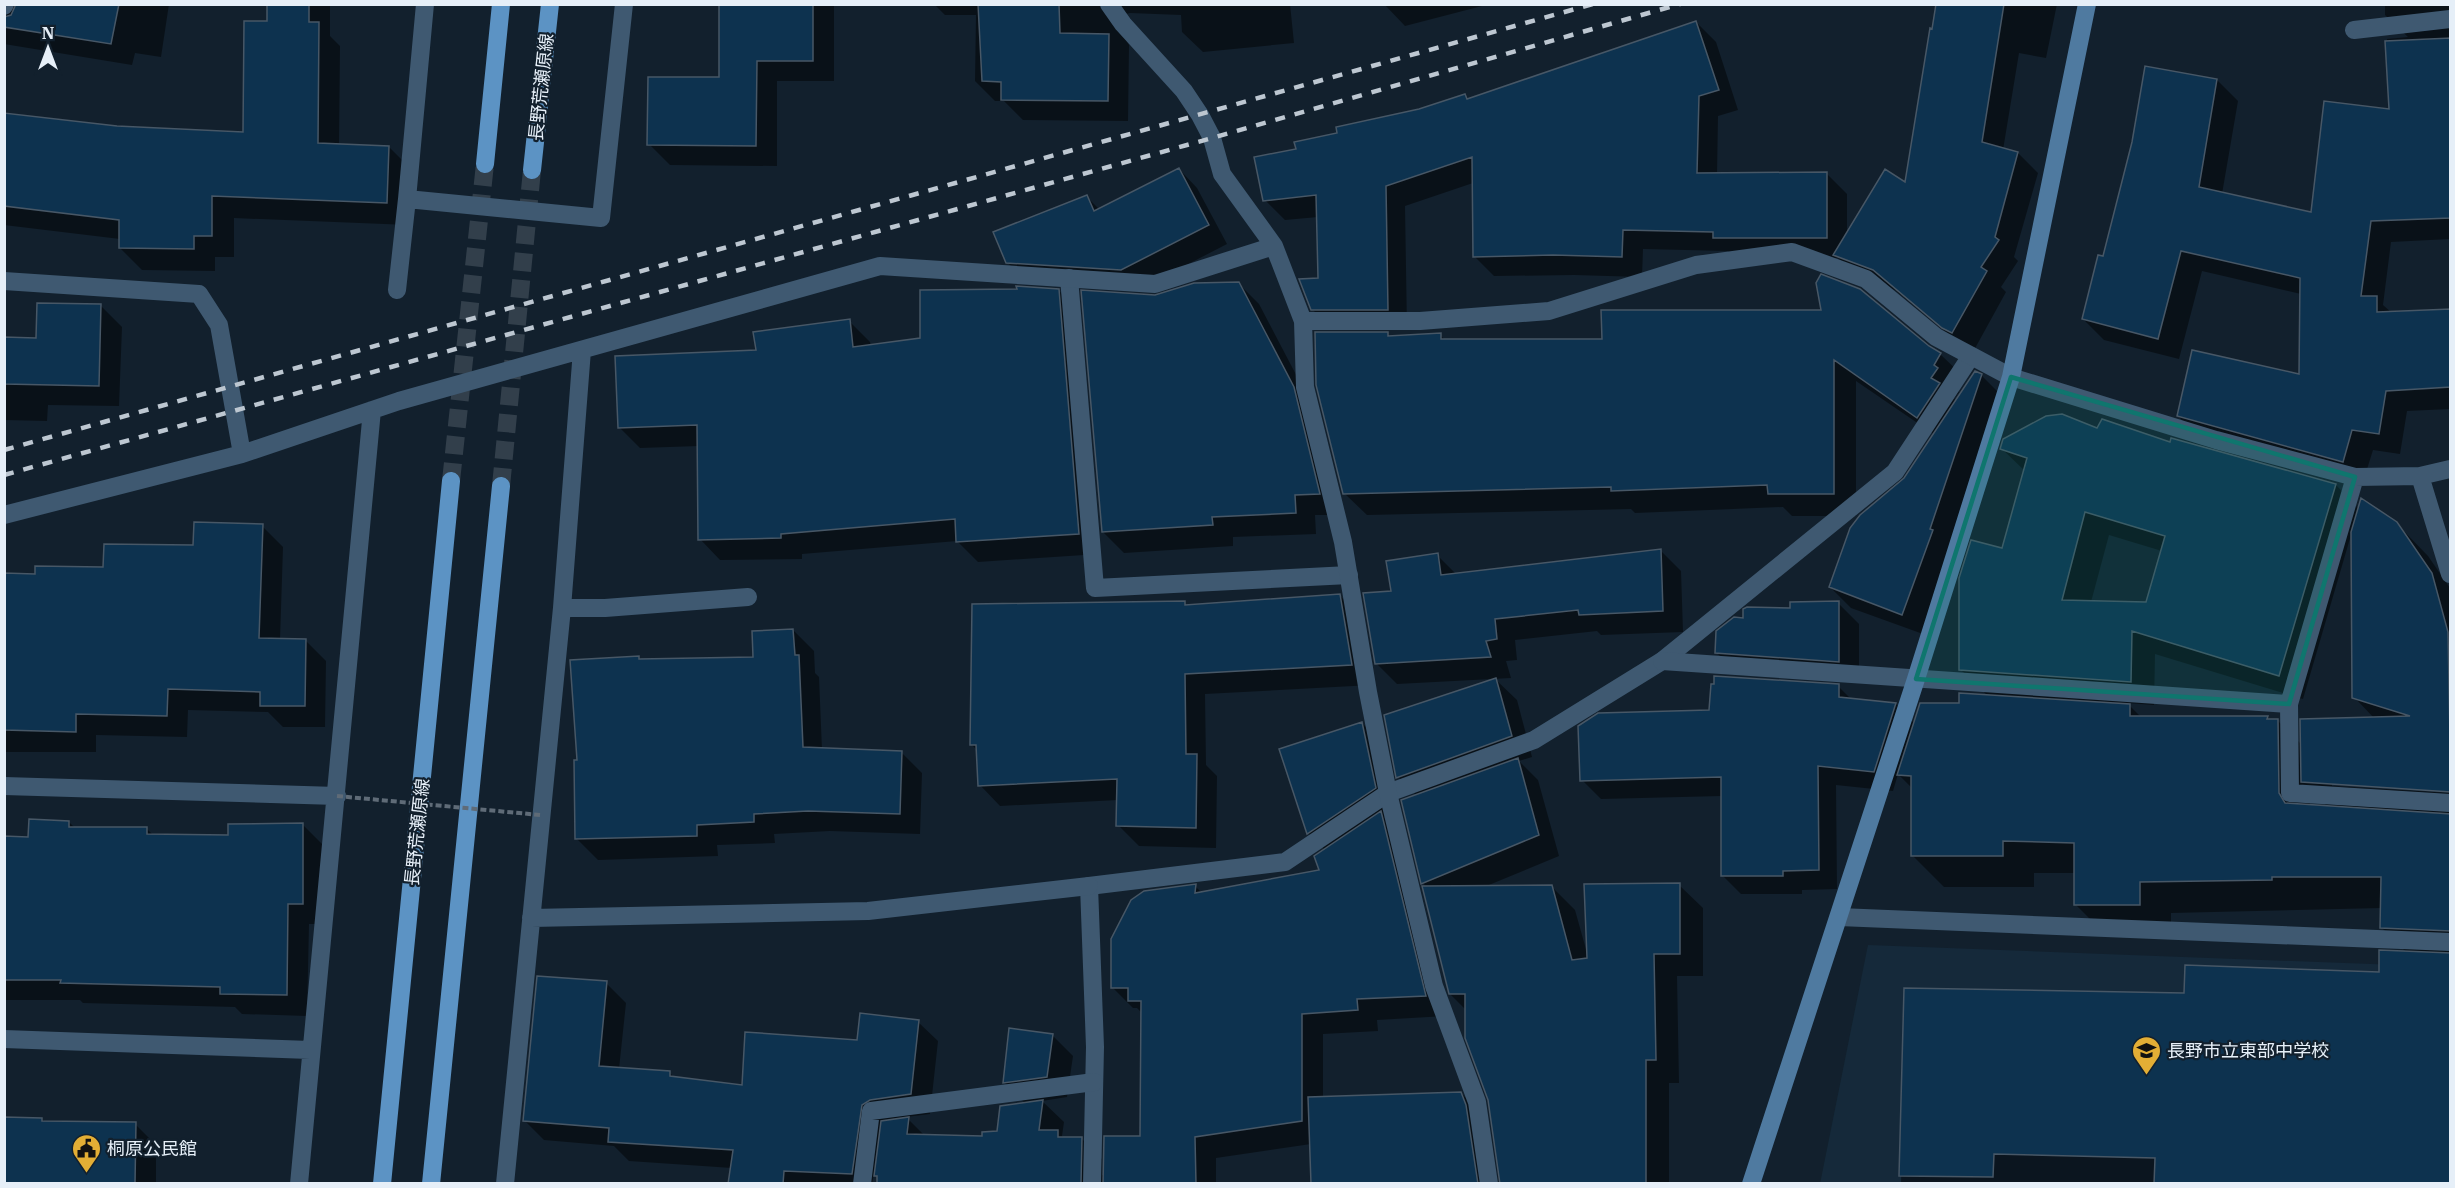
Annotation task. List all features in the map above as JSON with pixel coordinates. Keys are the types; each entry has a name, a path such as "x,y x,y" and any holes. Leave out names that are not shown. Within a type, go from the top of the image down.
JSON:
{"main road":[{"path":"484,164 501,4"},
{"name":"長野荒瀬原線","path":"532,170 550,4"},
{"name":"長野荒瀬原線","path":"382,1184 451,481"},
{"path":"431,1184 501,486"}],"street":[{"path":"398,290 425,4"},
{"path":"407,199 601,218 624,4"},
{"path":"1109,4 1123,24 1184,91 1212,138 1222,174 1274,246 1303,321 1305,387 1343,542 1368,692 1388,793 1434,986 1477,1102 1489,1184"},
{"path":"1751,1184 1916,679 2011,377 2087,4"},
{"path":"2354,30 2451,19"},
{"path":"4,515 242,454 372,410 880,266 1155,284 1274,246"},
{"path":"1303,321 1420,321 1549,311 1696,266 1792,252 1866,279 1936,337 2011,377 2216,440 2355,477 2420,476 2451,469"},
{"path":"1069,278 1095,588 1349,575"},
{"path":"4,281 199,294 219,325 242,454"},
{"path":"505,1184 562,608 582,350"},
{"path":"531,918 868,911 1285,862 1388,793 1534,740 1662,661 1895,472 1971,356"},
{"path":"299,1184 372,410"},
{"path":"2420,476 2451,574"},
{"path":"2355,477 2289,704 2290,793 2451,803"},
{"path":"562,608 605,608 748,597"},
{"path":"1662,661 2289,704"},
{"path":"4,786 337,796"},
{"path":"1089,886 1094,1082 1092,1184"},
{"path":"1839,917 2451,942"},
{"path":"4,1039 310,1050"},
{"path":"861,1184 871,1111 1094,1082"}],"path":[{"path":"337,796 540,815"}],"highlighted area":[{"path":"2011,377 2355,477 2289,704 1916,679"}],"shaded area":[{"name":"長野市立東部中学校","path":"1868,945 2450,967 2450,1183 1820,1184"}],"building":[{"path":"16,4 119,4 111,44 4,27 4,17 11,15"},
{"path":"267,4 309,4 309,22 319,22 318,143 389,146 387,203 212,196 212,236 194,236 194,249 119,248 119,220 4,206 4,113 117,126 243,132 244,21 267,21"},
{"path":"719,4 813,4 813,61 757,61 756,146 647,145 648,77 719,77"},
{"path":"978,4 1059,4 1060,33 1109,34 1108,101 1001,100 1001,82 982,81"},
{"path":"1936,4 2004,4 1982,142 2018,152 1995,237 1999,240 1981,267 1987,271 1952,333 1942,328 1873,270 1833,255 1885,169 1905,182"},
{"path":"1696,21 1719,90 1699,96 1697,173 1827,172 1827,238 1713,238 1713,232 1623,230 1622,257 1553,255 1473,257 1472,157 1386,186 1388,310 1311,310 1299,279 1318,278 1316,195 1263,201 1254,157 1296,149 1294,142 1337,133 1336,127 1419,109 1465,94 1467,99"},
{"path":"2451,38 2451,218 2371,221 2361,296 2377,296 2377,312 2451,309 2451,387 2386,391 2379,434 2352,430 2343,462 2177,416 2192,350 2299,374 2300,278 2181,251 2158,339 2082,319 2098,255 2103,256 2132,142 2145,66 2217,79 2199,187 2311,212 2324,101 2389,109 2385,41"},
{"path":"1179,168 1209,225 1121,270 1006,263 993,232 1087,195 1094,211"},
{"path":"1821,274 1860,289 1929,346 1941,353 1934,365 1938,368 1931,378 1940,383 1917,418 1834,360 1834,494 1768,494 1767,485 1611,491 1611,487 1343,494 1316,385 1315,332 1388,332 1388,336 1441,333 1441,339 1602,339 1601,310 1821,310 1816,283"},
{"path":"1239,282 1294,387 1320,494 1295,495 1296,513 1212,517 1213,525 1102,532 1081,290 1155,295 1194,283"},
{"path":"1016,286 1059,289 1079,534 956,542 955,519 781,534 781,538 698,540 697,425 618,428 615,356 756,350 753,332 850,319 853,347 920,338 920,290 1017,289"},
{"path":"37,303 101,304 99,386 4,384 4,337 36,338"},
{"path":"1975,371 1982,374 1930,529 1933,530 1902,615 1829,587 1850,528 1860,515 1904,478"},
{"path":"2062,414 2097,428 2102,419 2170,442 2171,438 2336,484 2279,676 2132,631 2131,682 1959,670 1959,578 1971,540 2002,548 2027,458 2000,449 2003,439 2046,416","holes":["2085,512 2165,536 2146,602 2062,600"]},
{"path":"2361,498 2397,522 2432,573 2448,632 2451,792 2301,782 2300,719 2410,716 2352,698 2351,532"},
{"path":"194,522 263,524 259,638 306,639 305,706 260,706 260,692 168,689 167,716 76,714 76,732 4,730 4,573 35,574 35,566 103,567 104,544 193,545"},
{"path":"1661,549 1663,611 1579,615 1578,610 1495,619 1497,639 1486,641 1491,657 1375,664 1363,593 1391,591 1386,561 1438,553 1441,575"},
{"path":"1340,594 1352,665 1185,674 1186,754 1197,754 1196,828 1116,826 1117,779 978,786 976,745 970,745 972,604 1185,601 1185,605"},
{"path":"1839,601 1839,662 1715,653 1716,631 1734,617 1743,618 1743,609 1747,607 1790,608 1790,602"},
{"path":"793,629 795,655 799,655 803,747 902,751 900,814 808,811 754,814 754,822 697,825 697,836 575,839 574,760 577,760 570,660 639,656 639,659 753,657 752,631"},
{"path":"1714,676 1839,684 1839,697 1896,703 1874,772 1818,766 1819,870 1783,871 1783,876 1721,876 1721,777 1580,781 1578,726 1598,713 1709,710 1711,684 1714,684"},
{"path":"1496,678 1512,736 1396,778 1384,715"},
{"path":"1959,693 2130,704 2130,716 2268,716 2267,719 2278,719 2279,793 2285,803 2451,814 2451,931 2380,928 2381,877 2272,877 2272,880 2140,882 2140,905 2074,905 2074,843 2003,841 2003,856 1911,856 1911,776 1897,775 1920,703 1959,703"},
{"path":"1362,722 1376,788 1307,834 1279,749"},
{"path":"1518,758 1539,835 1421,884 1401,800"},
{"path":"1381,811 1426,996 1357,999 1358,1010 1302,1014 1302,1121 1195,1137 1196,1184 1103,1184 1104,1136 1140,1136 1141,1001 1128,1001 1128,988 1111,988 1111,939 1131,900 1144,891 1196,884 1195,893 1319,870 1314,856"},
{"path":"29,819 69,821 69,827 147,827 147,834 228,835 228,824 303,823 303,904 288,904 287,995 220,994 220,987 60,983 61,980 4,980 4,836 28,837"},
{"path":"1680,883 1680,954 1654,954 1656,1060 1646,1060 1646,1184 1500,1184 1488,1100 1465,1038 1465,994 1449,994 1422,886 1552,885 1572,960 1587,958 1584,884"},
{"name":"長野市立東部中学校","path":"2379,950 2451,953 2451,1184 2154,1184 2155,1158 1994,1154 1993,1177 1899,1176 1904,988 2184,993 2185,965 2379,972"},
{"path":"537,976 607,981 599,1066 670,1071 670,1076 742,1085 745,1032 857,1040 860,1013 919,1020 911,1094 870,1100 862,1105 852,1174 784,1171 783,1184 728,1184 733,1150 608,1142 609,1128 523,1121"},
{"path":"1009,1028 1053,1034 1047,1077 1003,1083"},
{"path":"1461,1092 1466,1105 1478,1184 1311,1184 1308,1097"},
{"path":"1043,1100 1039,1130 1058,1130 1058,1137 1082,1137 1081,1184 877,1184 877,1176 874,1176 881,1121 909,1117 907,1134 982,1136 982,1132 997,1131 1000,1106"},
{"path":"4,1117 42,1118 42,1121 136,1122 135,1184 4,1184"}],"tunnel":[{"path":"451,481 485,164"},
{"path":"501,486 532,170"}],"railway":[{"path":"4,450 1593,4"},
{"path":"4,475 1212,138 1680,4"}],"place":[{"name":"長野市立東部中学校","path":"2146,1076"},
{"name":"桐原公民館","path":"86,1174"}]}
